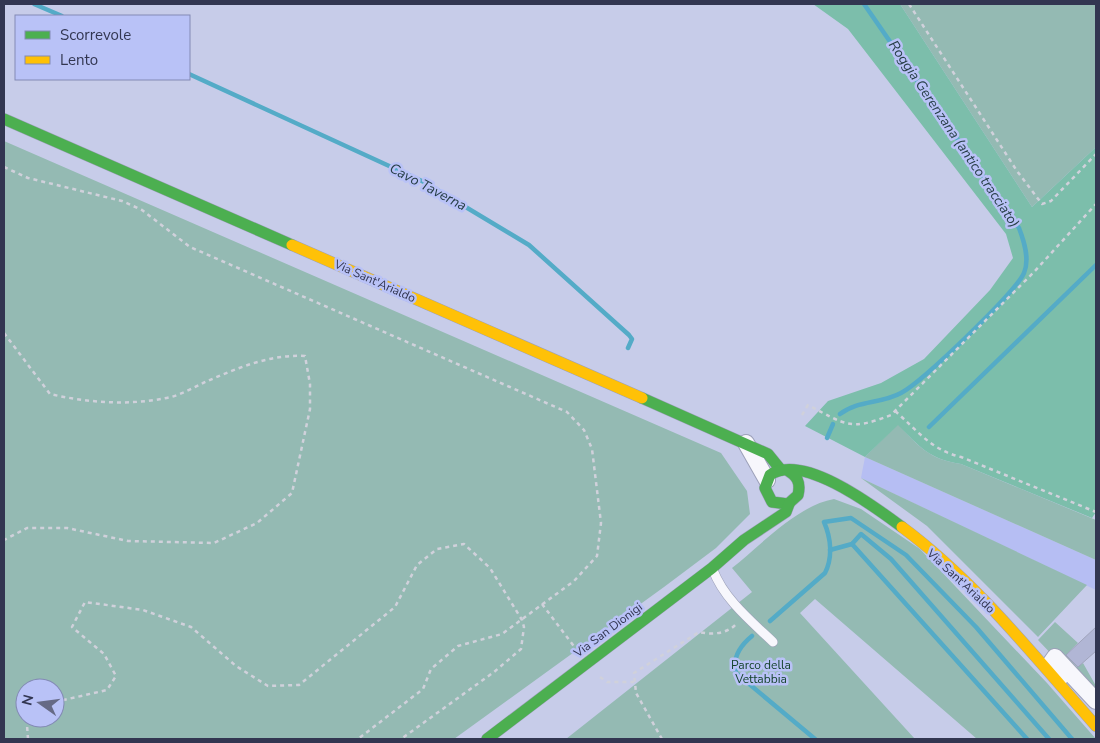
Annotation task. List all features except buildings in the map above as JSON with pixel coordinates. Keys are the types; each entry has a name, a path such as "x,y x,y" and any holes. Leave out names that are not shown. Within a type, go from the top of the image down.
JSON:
{"street":[{"name":"Via Sant'Arialdo","path":"4,119 746,443 768,454 784,470 794,474 800,483 793,501"},
{"path":"746,443 767,480"},
{"name":"Via Sant'Arialdo","path":"784,470 810,471 854,494 897,523 984,600 1096,726"},
{"path":"784,470 774,472 767,480 765,508 793,501 810,493"},
{"name":"Via Sant'Arialdo","path":"823,491 854,494"},
{"name":"Via San Dionigi","path":"487,739 712,568 744,540 786,512 793,501"},
{"name":"Via San Dionigi","path":"744,540 765,508"},
{"path":"1096,701 1054,657 1050,664 1096,712"}],"lane":[{"path":"712,568 718,583 744,614 773,642"}],"path":[{"path":"909,4 1017,170 1042,204 1052,201 1096,154"},
{"path":"4,167 28,178 122,201 142,210 190,247 567,412 584,430 592,450 601,523 597,556 574,581 502,634 458,646 431,669 423,689 358,739"},
{"path":"802,415 808,405 847,425 866,425 892,415 1034,272 1096,204"},
{"path":"4,334 50,394 83,402 132,402 172,396 234,370 284,355 305,356 310,384 310,409 292,493 257,523 214,543 128,541 67,528 27,528 4,540"},
{"path":"895,411 930,444 944,453 962,457 1096,512"},
{"path":"65,700 107,690 116,676 104,654 72,627 85,602 143,610 192,627 236,666 268,686 298,685 395,607 417,565 437,549 464,544 490,568 522,620 524,627 521,649 494,672 401,739"},
{"path":"542,604 579,654"},
{"path":"662,739 636,693 634,673 699,632 714,635 734,627 744,614"},
{"path":"607,682 634,682"}],"shaded area":[{"path":"865,457 1096,560 1096,590 861,478"}],"green space":[{"path":"813,4 900,4 1032,207 1096,147 1096,512 1092,518 961,464 941,459 919,446 898,425 865,457 805,426 828,401 881,383 924,359 990,290 1013,258 1006,234 848,29"},
{"path":"900,4 1096,4 1096,147 1032,207"},
{"path":"4,141 721,453 747,491 750,514 716,548 454,739 4,739"},
{"path":"898,424 925,451 941,459 961,464 1096,520 1096,560 865,457"},
{"path":"861,478 1087,585 1038,637 927,526"},
{"name":"Parco della Vettabbia","path":"834,499 861,509 920,549 1047,683 1096,739 977,739 815,599 800,613 915,739 566,739 752,592 732,568 794,517 820,503"},
{"path":"1055,622 1078,643 1066,655 1077,667 1083,663 1096,686 1096,701 1038,640"}],"waterway":[{"name":"Cavo Taverna","path":"34,4 60,15"},
{"name":"Roggia Gerenzana (antico tracciato)","path":"840,414 854,406 886,399 912,386 987,317 1017,283 1026,268 1024,244 1019,228 864,4"},
{"name":"Cavo Taverna","path":"190,74 424,182 529,245 629,335 632,339 628,348"},
{"path":"929,427 1096,265"},
{"name":"Roggia Gerenzana (antico tracciato)","path":"827,438 833,424"},
{"path":"770,621 825,573 828,567 830,548 824,522 851,518 906,555 976,627 1072,739"},
{"path":"830,550 852,544 861,534 891,559 1049,739"},
{"path":"852,544 1027,739"},
{"name":"Roggia Gerenzana (antico tracciato)","path":"752,636 738,652 735,662 736,673 815,739"}],"traffic: fast":[{"path":"4,119 292,245"},
{"path":"642,398 768,454 781,470"},
{"path":"787,470 790,472 797,480 799,486 798,495 788,504 772,502 765,488 770,475 784,470 801,471 819,476 839,485 902,527"},
{"path":"487,739 712,568 744,540 786,512 789,504"}],"traffic: slow":[{"path":"292,245 642,398"},
{"path":"902,527 980,596 1096,726"}]}
